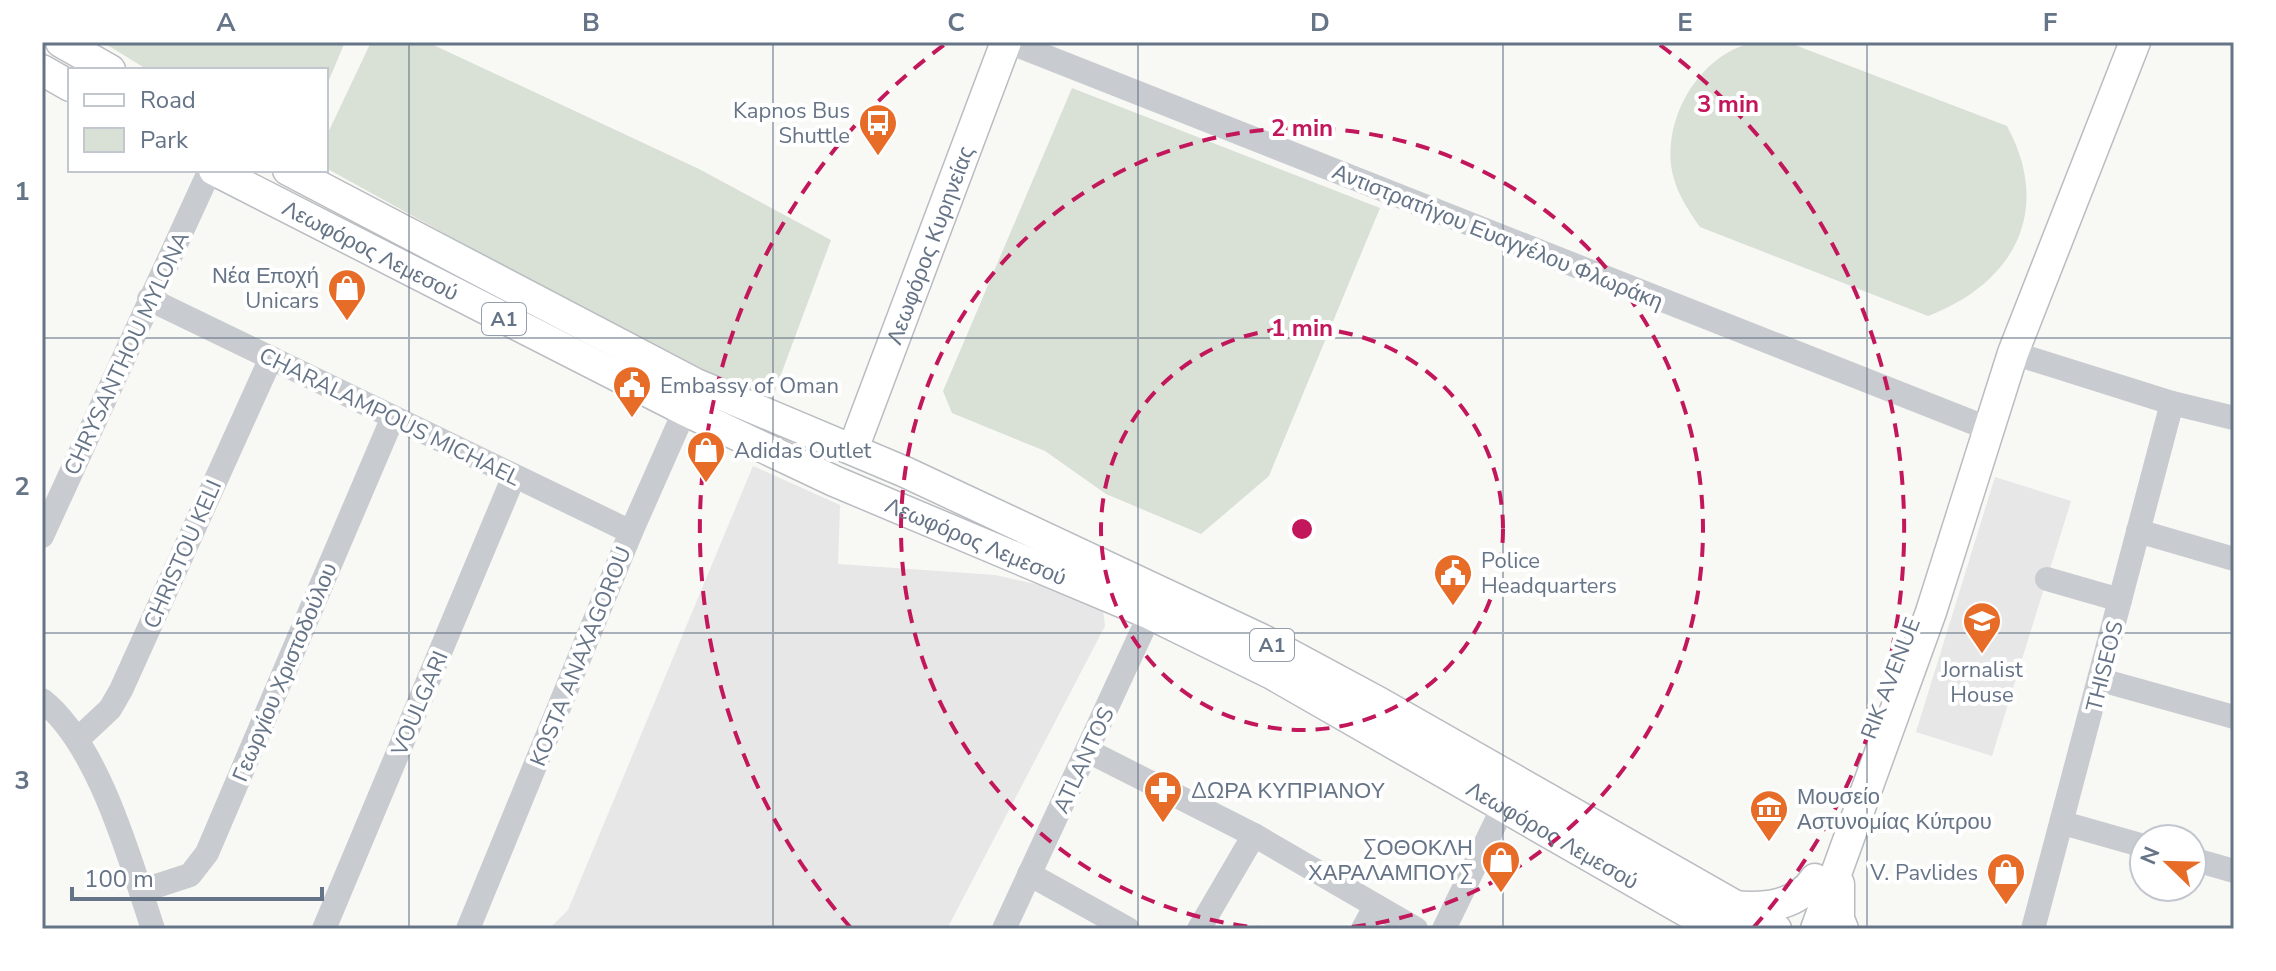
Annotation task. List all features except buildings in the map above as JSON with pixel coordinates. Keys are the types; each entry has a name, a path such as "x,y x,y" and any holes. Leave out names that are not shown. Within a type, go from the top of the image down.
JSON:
{"main road":[{"path":"61,42 106,68"},
{"name":"Λεωφόρος Κυρηνείας","path":"853,449 1008,42"},
{"name":"RIK AVENUE","path":"1816,929 1942,581 1983,456 1987,428 2013,353 2135,42"},
{"path":"42,70 68,85"},
{"name":"Λεωφόρος Λεμεσού","path":"216,172 690,397 853,449 1155,603 1272,674 1509,794 1730,918 1776,929"},
{"name":"Λεωφόρος Λεμεσού","path":"292,172 834,481 1155,603"},
{"name":"RIK AVENUE","path":"1794,929 1972,450 1987,428"},
{"path":"1843,929 1838,902 1844,854"},
{"path":"1730,918 1795,899 1806,893 1815,879"}],"street":[{"name":"Αντιστρατήγου Ευαγγέλου Φλωράκη","path":"1008,42 1987,428"},
{"name":"CHRYSANTHOU MYLONA","path":"42,536 149,299 211,172"},
{"name":"CHARALAMPOUS MICHAEL","path":"149,299 631,532"},
{"path":"2013,353 2172,403 2234,418"},
{"name":"CHRISTOU KELI","path":"78,739 110,709 121,690 271,358"},
{"name":"KOSTA ANAXAGOROU","path":"468,929 631,532 690,397"},
{"name":"THISEOS","path":"2033,929 2172,403"},
{"name":"Γεωργίου Χριστοδούλου","path":"141,891 190,875 207,853 393,417"},
{"name":"VOULGARI","path":"324,929 514,476"},
{"path":"2138,531 2234,559"},
{"path":"2047,579 2120,600"},
{"name":"ATLANTOS","path":"1004,929 1155,603"},
{"path":"2101,680 2234,717"},
{"path":"42,700 78,739 141,891 153,929"},
{"path":"1088,751 1254,835 1416,929"},
{"path":"1444,929 1509,794"},
{"path":"2063,823 2128,841"},
{"path":"1199,929 1254,835"},
{"path":"2208,864 2234,871"},
{"path":"1029,874 1128,929"},
{"path":"1363,929 1375,907"}],"shaded area":[{"path":"753,466 840,505 838,564 995,575 1053,588 1103,609 1105,626 947,929 549,929 568,910"},
{"name":"Jornalist House","path":"1995,477 2071,501 1992,756 1916,732"}],"green space":[{"path":"345,42 328,82 328,68 145,68 104,43"},
{"path":"371,42 427,42 699,169 831,240 770,404 657,351 328,169 328,133"},
{"path":"1756,42 1787,42 2007,126 2020,157 2026,187 2025,215 2017,240 2003,264 1958,302 1928,316 1700,227 1675,182 1671,165 1674,125 1691,87 1704,71 1737,48"},
{"path":"1072,88 1380,208 1269,476 1201,534 1106,494 1045,451 952,413 943,391"}],"place":[{"name":"Kapnos Bus Shuttle","path":"878,157"},
{"name":"Νέα Εποχή Unicars","path":"347,322"},
{"name":"Embassy of Oman","path":"632,419"},
{"name":"Adidas Outlet","path":"706,484"},
{"name":"Police Headquarters","path":"1453,607"},
{"name":"Jornalist House","path":"1982,655"},
{"name":"ΔΩΡΑ ΚΥΠΡΙΑΝΟΥ","path":"1163,824"},
{"name":"Μουσείο Αστυνομίας Κύπρου","path":"1769,843"},
{"name":"ΣΟΘΟΚΛΗ ΧΑΡΑΛΑΜΠΟΥΣ","path":"1501,894"},
{"name":"V. Pavlides","path":"2006,906"}]}
